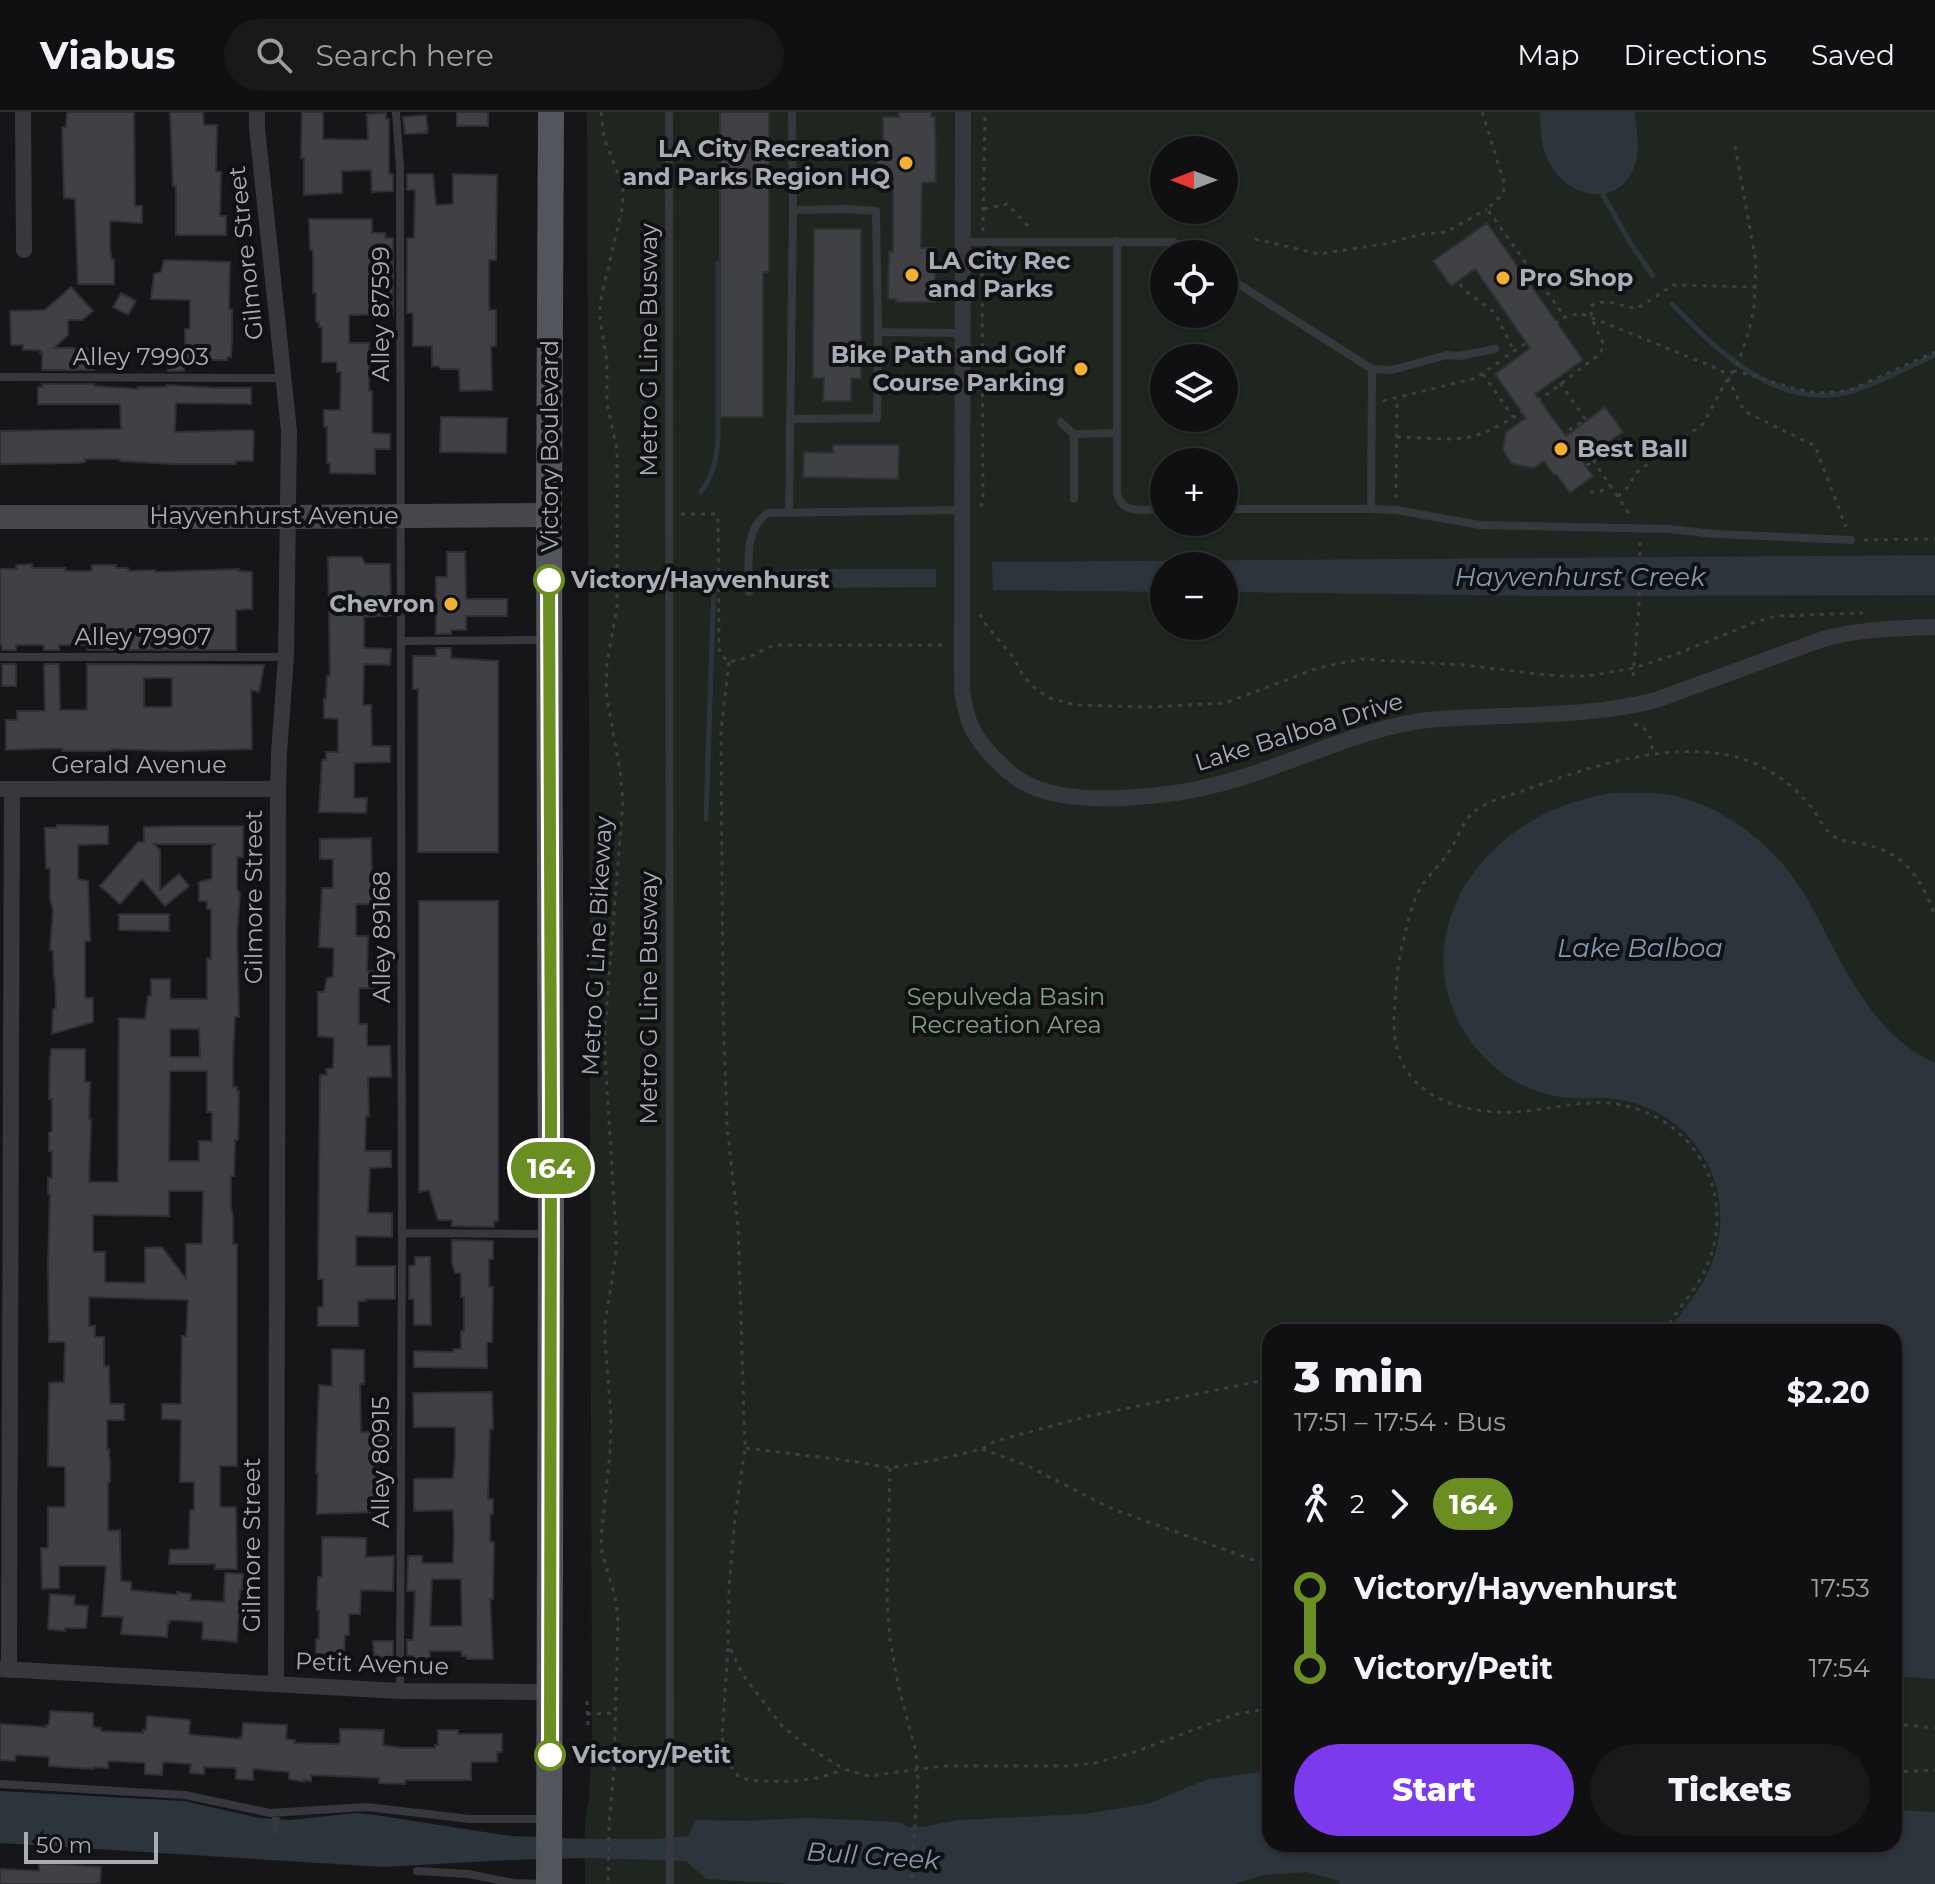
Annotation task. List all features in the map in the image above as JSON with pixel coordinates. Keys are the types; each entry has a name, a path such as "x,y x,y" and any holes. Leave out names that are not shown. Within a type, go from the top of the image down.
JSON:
{"main road":[{"name":"Victory Boulevard","path":"547,1881 550,1692 551,112"},
{"name":"Hayvenhurst Avenue","path":"0,517 549,515"}],"street":[{"path":"23,112 24,250"},
{"name":"Gilmore Street","path":"257,112 289,431 286,657 278,789 276,1684"},
{"name":"Lake Balboa Drive","path":"963,112 962,691 969,721 982,745 1004,768 1026,783 1043,790 1090,798 1187,791 1224,783 1380,728 1418,721 1599,712 1633,706 1847,632 1935,627"},
{"path":"4,1670 6,789"},
{"name":"Gerald Avenue","path":"6,789 278,789"},
{"name":"Petit Avenue","path":"4,1670 400,1691 550,1692"}],"lane":[{"name":"Alley 87599","path":"396,112 401,182 401,641"},
{"name":"Metro G Line Busway","path":"669,112 670,1884"},
{"path":"789,513 792,112"},
{"path":"791,419 877,418 878,332 876,211 793,210"},
{"path":"1117,241 1117,493 1122,506 1150,509"},
{"path":"963,242 1150,242"},
{"path":"1238,284 1372,369 1392,370 1447,355 1459,356 1495,349"},
{"path":"878,332 962,333"},
{"path":"1371,509 1372,369"},
{"name":"Alley 79903","path":"0,377 283,378"},
{"path":"1061,422 1073,434 1074,499"},
{"path":"1073,434 1117,433"},
{"path":"1238,509 1396,510 1480,525 1669,529 1851,540"},
{"path":"749,592 750,538 758,519 768,513 962,510"},
{"path":"401,641 550,640"},
{"name":"Alley 89168","path":"401,641 402,1233"},
{"name":"Alley 79907","path":"0,657 286,657"},
{"path":"402,1233 551,1234"},
{"name":"Alley 80915","path":"400,1691 402,1233"},
{"path":"0,1784 185,1795 276,1814 367,1807 470,1819 549,1823"},
{"path":"275,1830 276,1814"},
{"path":"417,1871 468,1874 514,1883 547,1881"}],"path":[{"name":"Metro G Line Bikeway","path":"601,112 604,138 623,187 622,209 600,303 607,362 607,404 617,449 617,607 607,663 606,692 623,800 605,1028 616,1244 605,1323 611,1416 601,1538 618,1620 608,1884"},
{"path":"979,516 983,501 985,112"},
{"path":"1255,239 1319,254 1446,232 1487,209 1503,194 1505,185 1482,112"},
{"path":"1618,496 1637,472 1699,428 1738,363 1748,334 1754,308 1756,262 1734,141"},
{"path":"984,209 1007,204 1032,230 1032,242"},
{"path":"1487,209 1565,317"},
{"path":"937,269 950,262"},
{"path":"1460,284 1495,313 1514,351"},
{"path":"1397,437 1472,437 1513,417 1600,354 1604,345 1590,307 1595,303 1638,308 1673,285 1756,287"},
{"path":"1592,319 1721,370 1744,411 1815,446 1851,540 1935,539"},
{"path":"1733,371 1810,392 1840,391 1850,390 1935,352"},
{"path":"1483,373 1513,417"},
{"path":"1560,383 1604,446 1602,454 1586,466"},
{"path":"1396,510 1397,399"},
{"path":"1569,430 1585,420"},
{"path":"1593,460 1618,496 1640,540 1639,608 1633,676"},
{"path":"1590,492 1601,491 1610,485"},
{"path":"681,514 718,516 719,649 729,662"},
{"path":"978,609 983,621 1013,657 1024,677 1050,698 1076,705 1150,707 1225,703 1318,668 1361,659 1588,676 1634,668 1776,616 1872,613"},
{"path":"729,662 774,645 962,645"},
{"path":"729,662 721,730 723,1008 727,1125 738,1226 745,1448 729,1587 722,1736 726,1761 740,1778 759,1782 799,1780 832,1775 844,1769"},
{"path":"1670,1324 1703,1276 1715,1241 1713,1187 1697,1152 1673,1126 1636,1107 1596,1103 1539,1110 1489,1111 1449,1103 1427,1092 1403,1064 1397,1050 1394,1012 1403,941 1420,888 1449,852 1468,817 1477,809 1554,780 1642,756 1711,752 1732,756 1773,773 1792,786 1832,836 1897,856 1913,871 1926,891 1935,916"},
{"path":"745,1448 890,1468 982,1449 995,1441 1085,1417 1262,1381"},
{"path":"982,1449 1026,1465 1110,1508 1262,1563"},
{"path":"890,1468 887,1597 890,1640 916,1752 917,1770 911,1884"},
{"path":"728,1644 743,1675 782,1726 809,1748 844,1769 869,1776 943,1766 1070,1766 1095,1763 1132,1753 1233,1715 1262,1710"},
{"path":"587,1701 588,1727"},
{"path":"587,1714 616,1713"},
{"path":"1902,1725 1935,1728"},
{"path":"1902,1772 1935,1770"}],"green space":[{"name":"Sepulveda Basin Recreation Area","path":"587,112 1935,112 1935,1884 585,1884 585,1820 592,1737"}],"water":[{"path":"1540,112 1635,112 1638,149 1630,176 1620,187 1609,192 1597,194 1572,187 1560,178 1545,154"},
{"name":"Hayvenhurst Creek","path":"1935,555 1935,595 1538,596 1238,592 1238,560"},
{"path":"1150,561 1150,592 993,590 992,562"},
{"path":"936,569 936,587 803,588 771,584 771,571"},
{"name":"Lake Balboa","path":"1612,793 1671,795 1716,811 1750,833 1792,876 1850,978 1876,1016 1907,1047 1935,1063 1935,1679 1902,1677 1902,1324 1674,1324 1708,1272 1719,1239 1717,1188 1703,1156 1673,1122 1647,1108 1603,1098 1554,1096 1513,1080 1480,1053 1456,1016 1448,996 1443,958 1448,927 1459,897 1476,870 1499,845 1528,823 1559,807"},
{"name":"Bull Creek","path":"1262,1772 1262,1852 1902,1852 1902,1810 1935,1812 1935,1884 1340,1884 1339,1881 1307,1872 1264,1875 1235,1884 791,1884 706,1879 686,1861 590,1858 384,1867 0,1843 0,1791 184,1801 259,1818 290,1820 356,1813 510,1836 655,1839 688,1836 696,1820 807,1818 899,1822 908,1827 923,1827 958,1820 1084,1814 1147,1804 1208,1779"}],"building":[{"path":"67,112 134,112 135,206 142,206 142,223 110,221 114,284 78,284 75,199 64,198 62,127 66,127"},
{"path":"170,112 203,112 204,125 217,125 216,172 221,172 220,216 226,216 226,235 176,235"},
{"path":"302,112 323,112 323,139 368,140 367,114 386,113 386,119 389,119 389,174 393,174 393,191 372,192 371,170 342,171 342,193 304,195"},
{"path":"457,112 488,112 488,126 457,126"},
{"path":"720,112 769,112 769,272 763,272 763,417 720,417"},
{"path":"898,112 931,112 931,117 935,117 936,182 922,183 921,248 935,248 935,302 896,302 896,299 888,299 889,252 893,252 893,178 877,178 877,147 883,147 883,117 899,117"},
{"path":"426,115 427,133 405,134 403,117"},
{"path":"407,174 433,174 436,205 453,204 453,174 497,175 496,260 489,260 489,310 496,310 496,346 491,346 492,390 460,391 459,369 432,366 432,346 413,346 413,313 407,313 407,238 414,238 415,190 407,190"},
{"path":"309,219 372,219 372,233 385,233 385,238 393,238 393,314 349,315 349,343 369,343 372,433 390,434 390,449 375,449 375,474 330,473 330,463 327,463 324,410 340,410 341,372 337,372 337,362 322,362 322,327 316,322"},
{"path":"1487,223 1583,360 1535,394 1566,436 1605,407 1623,432 1582,461 1593,476 1570,493 1544,461 1534,468 1512,464 1503,450 1506,432 1526,418 1495,374 1530,348 1475,269 1451,286 1433,261"},
{"path":"814,229 861,229 861,379 851,378 851,401 823,401 824,378 813,378"},
{"path":"164,260 230,262 232,340 231,357 227,360 185,360 185,329 190,329 190,300 151,299 154,274 161,272"},
{"path":"71,287 93,311 82,320 68,320 68,335 54,348 94,348 94,370 42,370 40,350 23,350 23,345 11,345 10,311 45,310"},
{"path":"121,293 136,301 128,315 113,307"},
{"path":"169,347 185,348 184,371 168,371"},
{"path":"42,384 94,384 138,389 167,385 251,388 251,404 176,403 175,432 251,430 254,432 253,461 172,464 85,459 85,462 78,463 0,464 0,431 121,429 120,404 38,404 38,387 43,387"},
{"path":"441,417 507,418 506,453 440,452"},
{"path":"833,445 899,445 898,479 803,477 804,452 833,453"},
{"path":"447,552 465,552 466,599 507,599 507,616 466,616 466,630 436,634 436,577 447,577"},
{"path":"328,557 362,557 365,564 390,564 391,615 364,617 364,648 391,649 390,665 364,664 363,705 371,705 372,746 390,746 390,762 354,763 354,798 367,798 366,813 319,812 322,760 326,760 326,752 338,752 338,719 324,718 327,676 330,676"},
{"path":"32,564 32,568 65,568 65,571 92,571 92,565 116,565 116,568 128,568 128,571 155,572 239,569 252,572 252,609 236,610 236,650 87,650 87,645 59,645 59,650 44,650 44,645 16,645 16,650 2,650 0,569 17,569 16,565"},
{"path":"436,648 451,648 451,658 498,661 498,852 418,852 418,689 413,689 413,656 436,656"},
{"path":"2,664 16,664 16,686 2,686"},
{"path":"44,664 59,664 60,710 87,710 87,664 264,665 259,692 251,690 252,749 6,750 6,720 17,720 17,711 45,711","holes":["144,678 172,678 172,707 144,707"]},
{"path":"57,825 108,826 108,844 78,845 78,879 88,881 90,941 85,941 85,998 93,998 93,1022 52,1034 53,1009 56,1009 53,950 50,950 53,909 50,868 46,868 45,828 57,828"},
{"path":"243,826 243,857 237,857 237,890 240,893 237,934 239,1017 235,1017 233,1055 233,1087 239,1091 238,1140 235,1140 234,1176 231,1176 233,1244 237,1244 237,1466 220,1466 220,1507 236,1507 237,1569 215,1569 215,1564 169,1564 170,1550 189,1549 190,1510 194,1510 194,1482 180,1482 181,1420 162,1419 162,1404 181,1404 182,1336 186,1336 188,1300 89,1297 89,1326 95,1326 95,1337 104,1337 104,1366 109,1366 110,1404 124,1404 124,1420 107,1420 110,1458 108,1531 120,1530 121,1581 131,1582 131,1590 177,1595 177,1592 191,1594 190,1600 224,1602 225,1573 243,1574 237,1642 202,1639 203,1622 170,1620 167,1637 121,1634 123,1617 102,1616 106,1566 59,1566 59,1588 42,1589 41,1548 48,1548 48,1507 65,1507 65,1467 48,1466 49,1383 64,1382 65,1342 49,1342 51,1049 85,1049 85,1082 90,1082 89,1182 118,1182 119,1018 145,1019 148,996 151,996 151,979 170,979 170,999 207,999 211,909 207,909 207,901 199,901 199,882 212,879 212,847 215,844 154,844 160,850 160,890 179,874 189,886 165,906 142,879 120,904 100,886 138,842 144,842 144,827","holes":["170,1029 199,1029 200,1057 170,1057","170,1071 207,1071 207,1112 212,1112 212,1141 199,1141 199,1161 169,1161","169,1191 203,1191 202,1244 186,1244 186,1279 162,1247 145,1248 145,1283 105,1282 105,1252 93,1252 93,1215 169,1216"]},
{"path":"371,838 372,882 390,882 391,905 356,904 356,936 368,936 367,971 391,972 391,988 359,988 359,1024 367,1024 367,1046 390,1046 391,1077 368,1077 369,1116 366,1116 365,1151 391,1151 391,1167 370,1168 368,1213 392,1213 392,1237 356,1236 356,1266 395,1266 395,1299 358,1301 358,1326 318,1326 318,1307 323,1307 323,1279 318,1279 320,1075 327,1075 326,1069 333,1068 334,1038 318,1036 318,992 324,992 327,978 333,977 334,948 319,947 322,888 333,888 333,859 320,859 320,839"},
{"path":"419,901 498,901 498,1221 494,1221 494,1227 452,1226 452,1220 438,1220 429,1190 419,1192"},
{"path":"119,914 169,914 169,931 119,930"},
{"path":"452,1240 493,1241 493,1259 489,1259 489,1287 493,1287 492,1342 487,1342 487,1368 414,1367 414,1351 453,1352 453,1349 461,1349 464,1297 461,1297 461,1273 455,1273 452,1262"},
{"path":"415,1257 430,1257 431,1325 414,1325 414,1299 409,1299 409,1266 415,1265"},
{"path":"332,1349 364,1350 364,1384 360,1384 361,1432 391,1433 391,1448 378,1448 379,1512 317,1514 319,1385 332,1386"},
{"path":"492,1392 488,1499 493,1499 490,1542 494,1542 493,1599 490,1599 493,1659 467,1659 461,1651 430,1651 430,1658 413,1659 413,1656 407,1656 407,1640 413,1640 415,1591 407,1591 408,1556 422,1556 422,1563 453,1563 454,1533 453,1510 414,1511 414,1479 453,1478 455,1427 414,1427 413,1393","holes":["432,1579 461,1579 462,1626 430,1626"]},
{"path":"322,1537 366,1538 366,1557 394,1556 393,1591 361,1590 360,1614 349,1614 349,1635 345,1635 344,1654 316,1654"},
{"path":"50,1594 75,1596 74,1605 88,1606 86,1628 65,1628 65,1631 48,1629"},
{"path":"373,1641 393,1641 393,1657 374,1657"},
{"path":"50,1711 93,1713 93,1727 101,1728 101,1731 143,1733 143,1730 146,1731 147,1716 190,1720 189,1734 240,1739 243,1723 287,1725 286,1739 295,1740 294,1743 337,1744 340,1743 340,1729 384,1730 383,1745 435,1748 438,1745 438,1730 458,1730 458,1734 502,1734 502,1752 497,1752 497,1762 471,1762 471,1780 405,1780 405,1784 379,1783 379,1778 311,1775 311,1781 304,1782 289,1779 289,1772 253,1769 253,1780 236,1779 236,1768 204,1767 204,1774 190,1773 191,1764 163,1762 162,1775 145,1774 145,1763 108,1761 108,1768 94,1769 49,1766 49,1757 16,1755 15,1761 0,1760 0,1724 46,1727 49,1725"},
{"path":"39,1863 101,1867 100,1884 0,1884 0,1869 39,1871"}],"waterway":[{"path":"1603,195 1653,276"},
{"path":"701,492 713,468 718,441 718,263"},
{"path":"1672,304 1728,356 1771,384 1795,392 1819,395 1845,393 1935,355"},
{"path":"706,819 714,582"}],"bus line":[{"name":"164","path":"549,580 550,1755"}],"place":[{"name":"LA City Recreation and Parks Region HQ","path":"906,163"},
{"name":"LA City Rec and Parks","path":"912,275"},
{"name":"Pro Shop","path":"1503,278"},
{"name":"Bike Path and Golf Course Parking","path":"1081,369"},
{"name":"Best Ball","path":"1561,449"},
{"name":"Victory/Hayvenhurst","path":"549,580"},
{"name":"Chevron","path":"451,604"},
{"name":"Victory/Petit","path":"550,1755"}]}
